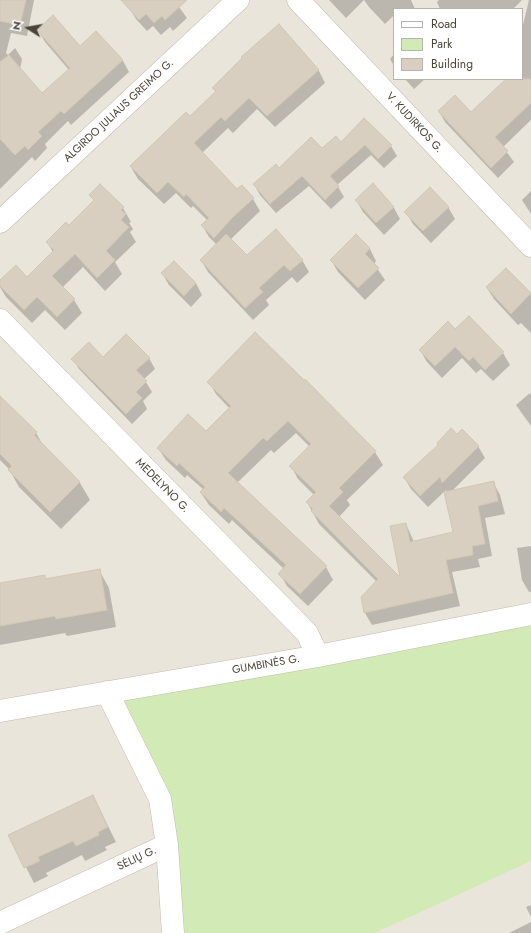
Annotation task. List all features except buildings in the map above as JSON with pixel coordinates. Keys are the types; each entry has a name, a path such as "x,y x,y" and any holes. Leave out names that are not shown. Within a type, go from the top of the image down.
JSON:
{"street":[{"name":"ALGIRDO JULIAUS GREIMO G.","path":"0,222 238,0"},
{"name":"V. KUDIRKOS G.","path":"298,0 531,246"},
{"name":"MEDELYNO G.","path":"0,320 307,633 318,656"},
{"name":"GUMBINĖS G.","path":"0,711 318,656 531,614"},
{"name":"SĖLIŲ G.","path":"0,923 167,844 160,799 107,692"},
{"path":"167,844 173,933"}],"shaded area":[{"path":"0,0 531,0 531,614 160,799 173,933 0,933"},
{"path":"531,861 531,933 375,933 496,876"}],"green space":[{"path":"531,614 531,861 375,933 173,933 167,845 107,692"}]}
